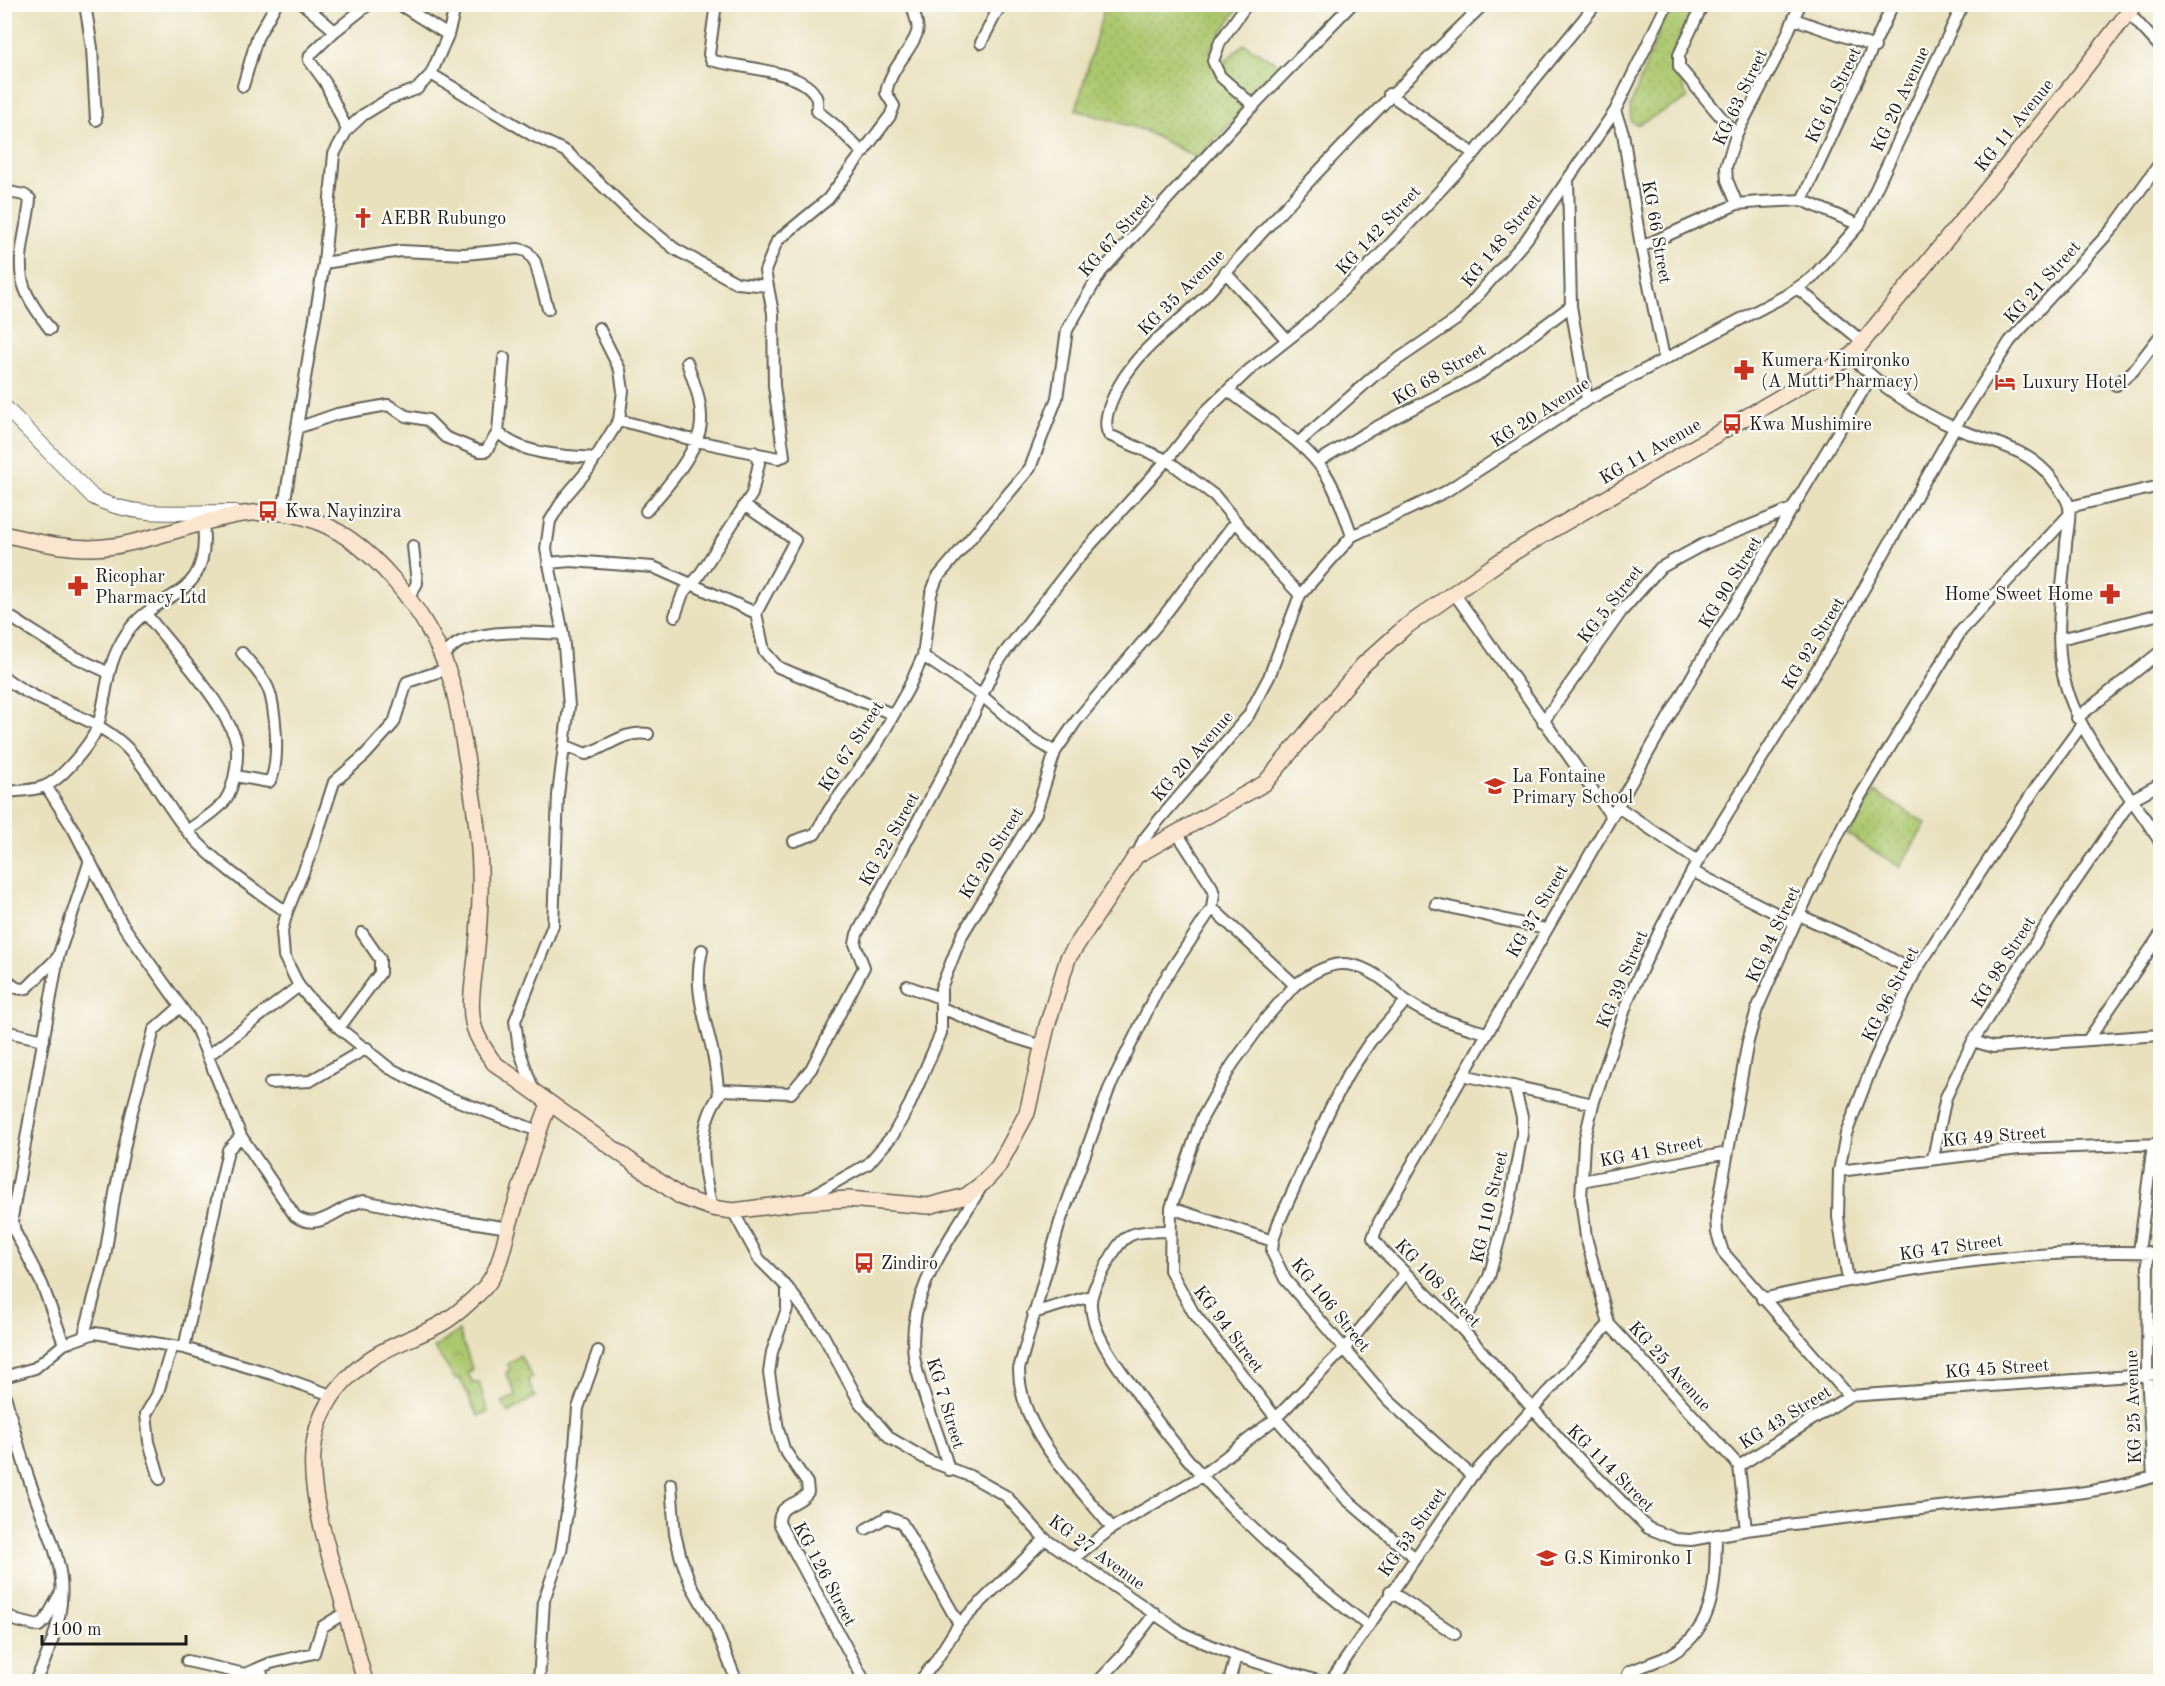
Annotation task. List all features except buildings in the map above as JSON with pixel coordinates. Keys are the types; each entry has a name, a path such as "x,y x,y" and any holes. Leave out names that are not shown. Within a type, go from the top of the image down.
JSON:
{"main road":[{"name":"KG 11 Avenue","path":"1136,856 1256,790 1278,771 1363,665 1404,628 1454,592 1509,555 1851,356 2049,114 2131,8"},
{"path":"4,534 36,542 88,548 160,537 203,523 252,512 283,512 317,521 346,538 392,578 435,639 444,663 469,776 480,868 479,924 472,1002 474,1025 481,1045 494,1063 536,1095 681,1197 712,1208 733,1211 801,1202 848,1199 928,1206 966,1196 983,1183 998,1167 1027,1113 1042,1046 1068,958 1136,856"},
{"path":"365,1682 319,1519 312,1481 312,1454 317,1429 333,1396 349,1376 372,1358 442,1324 485,1287 495,1273 538,1131 549,1104"}],"street":[{"path":"84,4 92,48 96,120"},
{"path":"243,86 257,38 276,4"},
{"path":"303,4 335,31"},
{"path":"347,130 325,82 309,60 310,55 335,31 369,4"},
{"path":"399,4 448,34"},
{"path":"283,512 324,263 330,176 334,154 347,130 363,115 389,99 417,88 431,74 448,34 456,4"},
{"path":"716,4 709,54 711,60 777,73 804,85 816,96 819,113 836,126 863,153"},
{"path":"620,420 697,441 778,458 785,454 774,386 773,313 765,271 777,242 828,199 863,153 894,106 886,93 888,81 917,33 918,22 913,4"},
{"path":"981,43 1003,4"},
{"path":"1247,4 1220,42 1213,61 1220,76 1254,106"},
{"name":"KG 67 Street","path":"794,841 815,834 829,810 876,746 908,689 923,656 931,594 938,578 1022,479 1035,457 1057,398 1067,330 1101,272 1254,106 1352,4"},
{"name":"KG 35 Avenue","path":"1300,595 1215,496 1167,460 1109,435 1106,430 1106,417 1129,370 1206,294 1389,94 1484,4"},
{"name":"KG 142 Street","path":"1167,460 1205,412 1341,293 1473,154 1596,4"},
{"name":"KG 148 Street","path":"1298,443 1375,375 1457,319 1526,240 1615,111 1667,4"},
{"path":"1703,4 1679,55 1678,67 1736,135"},
{"name":"KG 63 Street","path":"1737,204 1727,180 1725,167 1736,135 1800,4"},
{"name":"KG 61 Street","path":"1802,200 1893,4"},
{"name":"KG 20 Avenue","path":"1136,856 1144,839 1159,820 1248,716 1269,677 1300,595 1352,536 1465,480 1587,400 1797,288 1832,258 1859,225 1963,4"},
{"path":"2131,8 2160,47"},
{"path":"1794,19 1875,47"},
{"path":"431,74 532,135 567,152 633,215 675,249 737,283 768,286"},
{"path":"1389,94 1473,154"},
{"name":"KG 66 Street","path":"1615,111 1623,133 1641,247 1664,358"},
{"name":"KG 21 Street","path":"1955,427 2010,341 2113,228 2160,163"},
{"path":"1568,180 1571,306 1587,400"},
{"path":"4,191 24,195 30,199 23,241 24,287 50,329"},
{"path":"1641,247 1737,204 1802,200 1859,225"},
{"path":"324,263 401,251 465,254 518,249 532,255 548,309"},
{"path":"1225,272 1286,339"},
{"path":"1797,288 1863,342"},
{"name":"KG 68 Street","path":"1317,462 1367,432 1479,374 1571,306"},
{"path":"536,1095 519,1049 515,1022 553,925 558,795 566,746 569,706 563,634 546,549 550,521 564,498 596,458 620,420 623,391 620,370 599,328"},
{"path":"2116,385 2133,371 2160,336"},
{"path":"1851,356 1871,377 1926,412 1955,427 2001,442 2025,454 2043,468 2069,511 2060,639 2063,673 2079,722 2160,842"},
{"path":"297,428 337,414 383,405 392,407 406,416 428,420 445,437 479,451 486,451 498,432 504,358"},
{"path":"646,511 662,493 697,441 701,423 701,408 687,362"},
{"name":"KG 90 Street","path":"1615,811 1698,666 1871,377"},
{"path":"1229,391 1298,443 1317,462 1334,489 1352,536"},
{"path":"4,406 93,497 107,505 149,511 252,512"},
{"name":"KG 92 Street","path":"1692,871 1831,647 1955,427"},
{"path":"498,432 507,442 528,449 596,458"},
{"path":"675,616 683,593 752,494 759,464 754,452"},
{"name":"KG 22 Street","path":"719,1096 723,1090 735,1088 791,1093 804,1080 864,967 855,944 857,934 952,760 1000,658 1074,563 1167,460"},
{"path":"2069,511 2160,486"},
{"path":"744,505 795,540 756,613 764,651 778,667 892,714"},
{"name":"KG 5 Street","path":"1543,722 1622,612 1660,568 1704,544 1794,508"},
{"name":"KG 94 Street","path":"1849,1396 1762,1299 1724,1252 1717,1233 1716,1217 1727,1153 1754,1020 1797,919 1845,821 1962,631 2069,511"},
{"name":"KG 20 Street","path":"801,1202 868,1164 893,1134 910,1104 941,1033 944,978 967,925 1036,813 1055,752 1077,720 1158,625 1236,521"},
{"path":"4,792 46,786 80,754 98,725 107,672 116,649 130,628 178,594 201,565 205,555 203,523"},
{"path":"408,599 417,583 413,546"},
{"path":"548,563 571,561 639,565 662,571 756,613"},
{"path":"1454,592 1543,722 1615,811 1698,861"},
{"path":"4,613 67,652 107,672"},
{"path":"2060,639 2160,614"},
{"path":"147,615 216,705 236,737 235,776 224,802 187,831"},
{"path":"538,1131 418,1083 389,1068 367,1048 339,1028 299,986 284,956 282,931 334,782 365,755 394,723 407,682 444,663 458,642 477,637 524,632 563,634"},
{"path":"235,776 269,782 274,765 275,721 271,697 267,685 242,652"},
{"name":"KG 96 Street","path":"1848,1280 1838,1217 1839,1171 1846,1134 1915,972 2079,722 2160,652"},
{"path":"923,656 981,695 1032,738 1055,752"},
{"path":"4,677 44,701 98,725 122,743 136,758 164,802 187,831 230,872 287,912"},
{"path":"566,746 586,754 626,735 636,732 648,734"},
{"path":"2132,799 2160,784"},
{"path":"46,786 90,860 122,924 196,1028 241,1136 289,1208 300,1219 309,1222 323,1220 353,1202 364,1201 444,1218 508,1228"},
{"name":"KG 98 Street","path":"1933,1158 1946,1097 1973,1041 2058,907 2132,799"},
{"name":"KG 37 Street","path":"1486,1034 1615,811"},
{"path":"1113,1528 1040,1436 1019,1387 1020,1369 1033,1313 1060,1222 1125,1053 1167,975 1212,908 1214,894 1212,887 1177,833"},
{"path":"64,1344 42,1284 15,1232 12,1218 57,957 90,860"},
{"path":"1692,871 1797,919 1866,945 1915,972"},
{"name":"KG 39 Street","path":"1593,1104 1640,971 1692,871"},
{"path":"1436,904 1545,929"},
{"path":"1212,908 1295,985 1327,965 1353,965 1366,969 1406,1001 1437,1017 1486,1034 1463,1075 1593,1104"},
{"path":"339,1028 378,976 381,967 380,959 362,933"},
{"path":"2088,1040 2160,935"},
{"path":"702,950 697,972 700,1001 712,1050 719,1096 702,1139 703,1168 712,1208"},
{"path":"4,975 14,987 21,990 27,988 57,957"},
{"name":"KG 94 Street","path":"1295,985 1266,1017 1217,1087 1201,1120 1171,1208 1168,1257 1175,1283 1193,1312 1276,1418 1346,1499 1414,1557"},
{"path":"209,1055 299,986"},
{"path":"907,986 1004,1034 1042,1046"},
{"path":"1171,1208 1273,1241 1299,1175 1347,1076 1370,1042 1406,1001"},
{"path":"84,1335 105,1256 114,1193 129,1126 154,1030 180,1007"},
{"path":"4,1031 44,1040"},
{"path":"1973,1041 1993,1047 2160,1035"},
{"path":"270,1083 310,1081 367,1048"},
{"name":"KG 108 Street","path":"1463,1075 1373,1238 1405,1274 1461,1328 1532,1410"},
{"name":"KG 110 Street","path":"1461,1328 1489,1278 1506,1218 1522,1134 1522,1117 1514,1086"},
{"name":"KG 25 Avenue","path":"1593,1104 1584,1142 1582,1181 1586,1237 1609,1324 1738,1466"},
{"path":"184,1348 228,1150 241,1136"},
{"name":"KG 25 Avenue","path":"1746,1530 1968,1504 2088,1494 2157,1478 2147,1374 2144,1252 2157,1144"},
{"name":"KG 49 Street","path":"1839,1171 2019,1149 2157,1144"},
{"name":"KG 41 Street","path":"1582,1181 1727,1153"},
{"name":"KG 7 Street","path":"949,1470 917,1366 914,1322 924,1285 983,1183"},
{"name":"KG 27 Avenue","path":"733,1211 759,1259 787,1287 822,1333 860,1403 879,1427 903,1448 949,1470 970,1476 1006,1496 1045,1539 1184,1634 1236,1656 1321,1682"},
{"path":"1169,1231 1138,1232 1127,1235 1119,1244 1091,1296 1095,1324 1106,1346 1150,1412 1200,1477 1270,1548 1367,1625"},
{"name":"KG 106 Street","path":"1273,1241 1272,1252 1285,1279 1388,1400 1472,1476"},
{"name":"KG 47 Street","path":"1762,1299 1848,1280 2013,1255 2160,1253"},
{"path":"1074,1558 1113,1528 1200,1477 1276,1418 1345,1348 1405,1274"},
{"name":"KG 126 Street","path":"787,1287 787,1309 772,1352 769,1373 774,1411 784,1449 807,1483 808,1492 781,1511 779,1523 865,1682"},
{"path":"1033,1313 1091,1296"},
{"name":"KG 53 Street","path":"1330,1682 1390,1591 1472,1476 1609,1324"},
{"path":"4,1377 34,1368 64,1344 95,1333 184,1348 262,1371 333,1396"},
{"path":"160,1479 149,1442 146,1414 157,1395 172,1347"},
{"path":"539,1682 544,1600 561,1551 573,1473 578,1408 598,1351"},
{"name":"KG 45 Street","path":"1849,1396 2160,1374"},
{"path":"4,1392 31,1484 60,1566 61,1618 34,1682"},
{"name":"KG 43 Street","path":"1738,1466 1849,1396"},
{"name":"KG 114 Street","path":"1532,1410 1648,1528 1676,1539 1746,1530"},
{"path":"1738,1466 1746,1530"},
{"path":"671,1484 675,1534 681,1558 737,1682"},
{"path":"866,1529 887,1517 903,1523 959,1624"},
{"path":"1625,1682 1629,1672 1665,1658 1685,1645 1701,1629 1713,1589 1716,1535"},
{"path":"919,1682 935,1662 959,1624 1045,1539"},
{"path":"4,1613 17,1621 39,1626 45,1621 62,1589"},
{"path":"1390,1591 1455,1634"},
{"path":"187,1661 245,1674 314,1653 322,1627 345,1612"},
{"path":"1098,1682 1122,1656 1155,1613"},
{"path":"1229,1682 1236,1656"},
{"path":"261,1668 263,1682"}],"green space":[{"path":"1105,5 1240,5 1209,52 1224,62 1244,44 1285,68 1197,158 1143,130 1076,110"},
{"path":"1669,5 1694,5 1671,58 1688,99 1637,125 1631,122 1630,107"},
{"path":"1874,792 1926,823 1900,867 1848,835"},
{"path":"459,1331 473,1371 468,1373 473,1383 479,1383 488,1412 478,1416 459,1378 455,1379 434,1348"},
{"path":"520,1355 532,1376 528,1380 535,1397 508,1413 502,1402 516,1396 506,1372 510,1370 508,1364"}],"place":[{"name":"AEBR Rubungo","path":"363,218"},
{"name":"Kumera Kimironko (A Mutti Pharmacy)","path":"1744,370"},
{"name":"Luxury Hotel","path":"2005,382"},
{"name":"Kwa Mushimire","path":"1732,424"},
{"name":"Kwa Nayinzira","path":"268,511"},
{"name":"Ricophar Pharmacy Ltd","path":"78,586"},
{"name":"Home Sweet Home","path":"2110,594"},
{"name":"La Fontaine Primary School","path":"1495,786"},
{"name":"Zindiro","path":"864,1263"},
{"name":"G.S Kimironko I","path":"1547,1558"}]}
